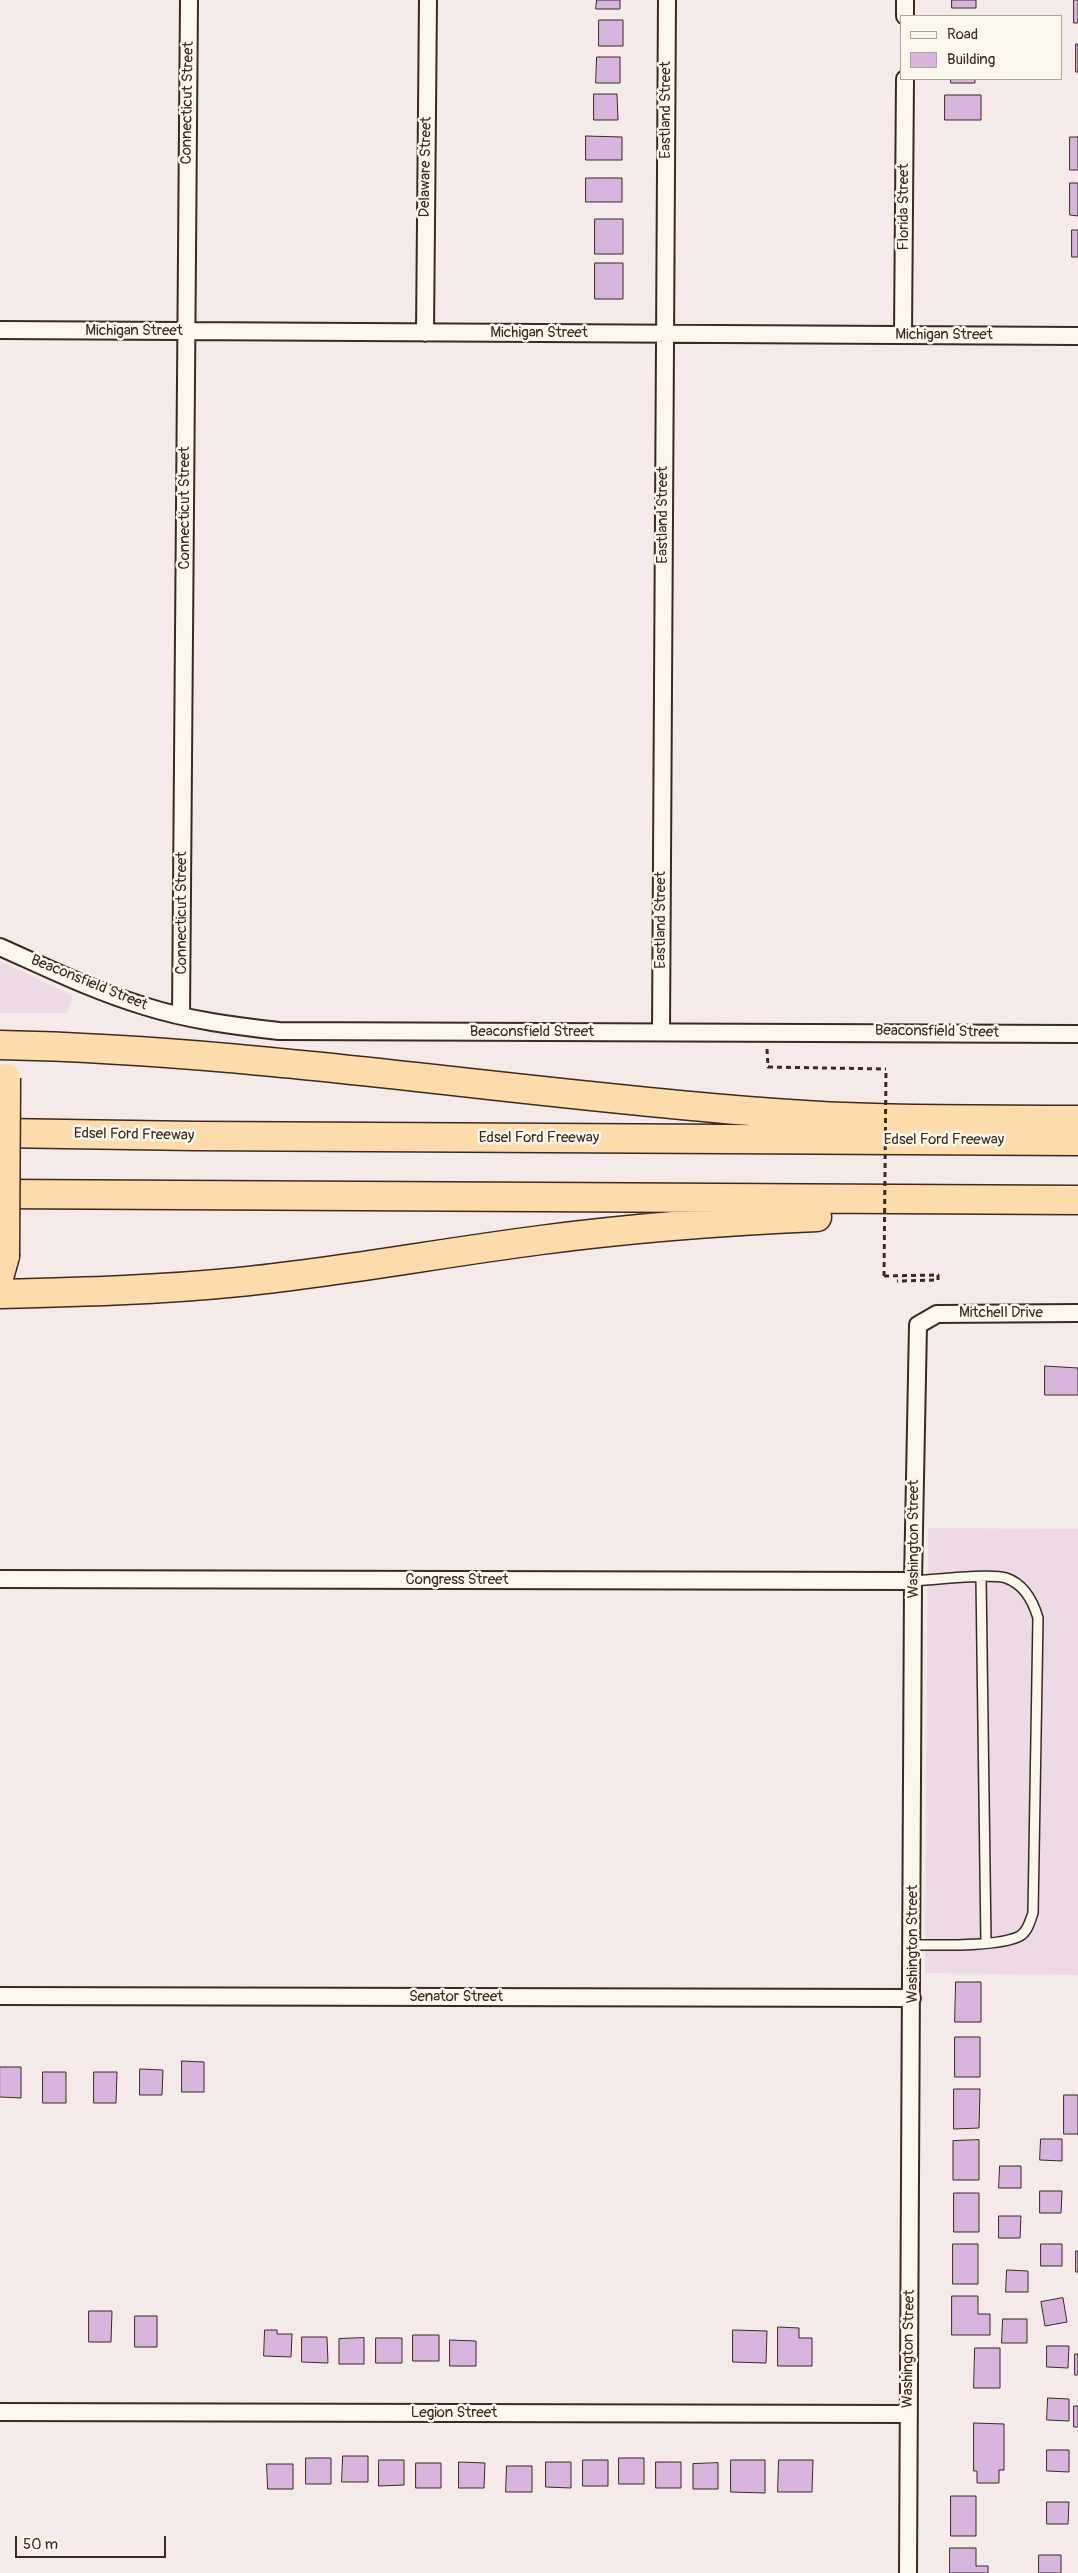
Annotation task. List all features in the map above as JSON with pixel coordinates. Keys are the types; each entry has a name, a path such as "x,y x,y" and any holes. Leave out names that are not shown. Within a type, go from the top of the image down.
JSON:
{"highway":[{"path":"0,1045 166,1051 571,1095 773,1113 850,1118 1078,1120"},
{"path":"2,1265 3,1069"},
{"name":"Edsel Ford Freeway","path":"0,1133 195,1136 1078,1141"},
{"path":"0,1194 921,1201 1078,1200"},
{"path":"0,1294 178,1287 249,1281 542,1240 730,1221 831,1216 921,1201"}],"street":[{"name":"Connecticut Street","path":"181,1016 189,0"},
{"name":"Delaware Street","path":"425,333 428,0"},
{"name":"Eastland Street","path":"661,1031 667,0"},
{"path":"905,0 905,15"},
{"name":"Florida Street","path":"903,334 905,80"},
{"name":"Michigan Street","path":"0,330 1078,336"},
{"name":"Beaconsfield Street","path":"0,946 113,995 181,1016 235,1026 279,1031 767,1031 1078,1034"},
{"name":"Mitchell Drive","path":"925,1319 937,1314 955,1313 1078,1313"},
{"name":"Washington Street","path":"908,2573 916,1340 918,1325 925,1319"},
{"name":"Congress Street","path":"0,1579 913,1581"},
{"name":"Senator Street","path":"0,1996 912,1998"},
{"name":"Legion Street","path":"0,2412 908,2414"}],"lane":[{"path":"981,1577 986,1943"},
{"path":"913,1581 1005,1577 1020,1587 1032,1599 1038,1618 1033,1913 1029,1926 1020,1935 986,1943 913,1945"}],"path":[{"path":"767,1031 768,1067 886,1068 884,1276 938,1275 938,1280 897,1281"}],"shaded area":[{"path":"0,961 73,996 67,1013 0,1013"},
{"path":"928,1528 1078,1529 1078,1975 925,1973"}],"building":[{"path":"597,0 620,0 620,9 596,9"},
{"path":"952,0 976,0 976,8 952,8"},
{"path":"1074,0 1078,0 1078,23 1074,23"},
{"path":"599,20 623,20 623,46 599,46"},
{"path":"1076,44 1078,44 1078,72 1076,72"},
{"path":"597,57 620,57 620,83 596,83"},
{"path":"951,80 975,80 975,83 951,83"},
{"path":"594,94 617,94 618,120 594,120"},
{"path":"945,95 981,95 981,120 945,120"},
{"path":"586,136 622,137 622,160 586,160"},
{"path":"1070,137 1078,137 1078,170 1070,170"},
{"path":"586,178 622,178 622,202 586,202"},
{"path":"1070,183 1078,183 1078,216 1070,215"},
{"path":"595,219 623,219 623,254 595,254"},
{"path":"1072,230 1078,230 1078,257 1072,257"},
{"path":"595,263 623,263 623,299 595,299"},
{"path":"1045,1366 1078,1368 1078,1395 1045,1395"},
{"path":"956,1982 981,1982 981,2022 955,2022"},
{"path":"955,2037 980,2037 980,2077 955,2077"},
{"path":"182,2061 204,2062 204,2092 182,2092"},
{"path":"0,2067 21,2067 21,2098 0,2097"},
{"path":"140,2069 163,2070 162,2095 140,2095"},
{"path":"43,2072 66,2072 66,2103 43,2103"},
{"path":"94,2072 117,2072 116,2103 94,2103"},
{"path":"954,2089 980,2089 979,2128 954,2129"},
{"path":"1064,2095 1078,2095 1078,2134 1064,2134"},
{"path":"1041,2139 1062,2139 1062,2161 1040,2160"},
{"path":"979,2140 979,2180 953,2180 953,2141"},
{"path":"1000,2166 1021,2166 1021,2188 999,2188"},
{"path":"1040,2191 1062,2191 1061,2213 1040,2213"},
{"path":"954,2193 979,2193 979,2232 954,2232"},
{"path":"999,2216 1021,2216 1020,2238 999,2238"},
{"path":"953,2244 978,2244 978,2284 953,2284"},
{"path":"1041,2244 1062,2244 1062,2266 1041,2266"},
{"path":"1076,2251 1078,2251 1078,2272 1076,2272"},
{"path":"1007,2270 1028,2271 1028,2292 1006,2292"},
{"path":"952,2296 978,2296 978,2314 990,2314 990,2335 952,2335"},
{"path":"1063,2298 1067,2322 1045,2326 1041,2302"},
{"path":"89,2311 112,2311 111,2342 89,2342"},
{"path":"135,2316 157,2316 157,2347 135,2347"},
{"path":"1003,2319 1027,2319 1027,2343 1002,2343"},
{"path":"778,2327 799,2328 799,2338 812,2338 812,2366 778,2366"},
{"path":"265,2330 277,2330 277,2334 292,2334 291,2357 264,2356"},
{"path":"733,2330 767,2331 766,2363 733,2362"},
{"path":"413,2335 439,2335 439,2361 413,2361"},
{"path":"302,2337 327,2337 328,2363 302,2362"},
{"path":"364,2338 364,2364 339,2364 339,2339"},
{"path":"376,2338 402,2338 402,2363 376,2363"},
{"path":"450,2340 476,2341 476,2366 450,2366"},
{"path":"1047,2346 1069,2346 1068,2368 1047,2367"},
{"path":"975,2348 1000,2348 1000,2388 974,2388"},
{"path":"1075,2354 1078,2354 1078,2375 1075,2375"},
{"path":"1048,2398 1069,2399 1069,2421 1047,2420"},
{"path":"1074,2406 1078,2406 1078,2427 1074,2427"},
{"path":"974,2423 1004,2424 1004,2470 999,2470 999,2483 977,2483 977,2471 974,2471"},
{"path":"1047,2450 1069,2450 1069,2472 1047,2471"},
{"path":"343,2456 368,2456 368,2482 342,2482"},
{"path":"306,2458 331,2458 331,2484 306,2484"},
{"path":"619,2458 644,2458 644,2484 619,2484"},
{"path":"379,2460 404,2460 404,2485 379,2486"},
{"path":"583,2460 608,2460 608,2486 583,2486"},
{"path":"731,2460 765,2460 765,2493 731,2492"},
{"path":"779,2460 813,2460 812,2492 778,2492"},
{"path":"459,2462 485,2463 484,2488 459,2488"},
{"path":"546,2462 571,2462 571,2488 546,2487"},
{"path":"656,2462 681,2462 681,2488 656,2488"},
{"path":"416,2463 441,2463 441,2488 416,2488"},
{"path":"718,2463 718,2489 693,2489 693,2464"},
{"path":"267,2464 293,2464 293,2489 268,2489"},
{"path":"507,2466 532,2466 532,2492 506,2492"},
{"path":"951,2496 976,2496 976,2536 951,2536"},
{"path":"1047,2502 1069,2502 1068,2524 1047,2524"},
{"path":"950,2548 976,2548 976,2566 988,2566 988,2573 950,2573"},
{"path":"1039,2555 1061,2555 1061,2573 1039,2573"}]}
